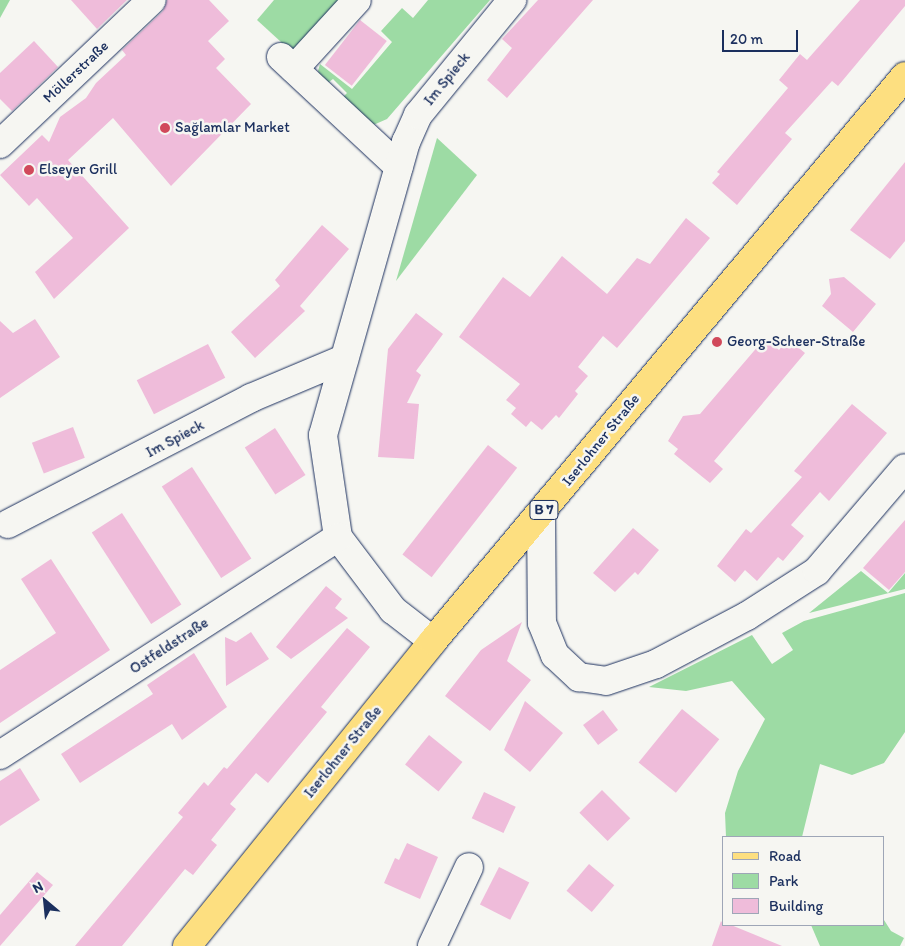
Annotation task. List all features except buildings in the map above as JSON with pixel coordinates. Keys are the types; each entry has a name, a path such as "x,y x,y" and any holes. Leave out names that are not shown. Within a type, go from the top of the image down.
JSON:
{"main road":[{"name":"Iserlohner Straße","path":"186,946 434,641 905,76"}],"street":[{"name":"Möllerstraße","path":"0,144 152,0"},
{"path":"357,0 288,63 399,167"},
{"name":"Im Spieck","path":"434,641 393,610 338,536 323,435 399,167 418,115 512,0"},
{"name":"Im Spieck","path":"8,524 251,398 344,358"},
{"path":"540,515 542,623 555,655 578,677 606,681 656,664 748,616 817,571 905,468"},
{"name":"Ostfeldstraße","path":"0,755 338,536"},
{"path":"432,946 470,867"}],"green space":[{"path":"0,0 10,0 0,18"},
{"path":"274,0 344,0 293,53 257,20"},
{"path":"428,0 490,0 387,119 371,126 340,100 347,93 333,79 325,85 318,71 320,64 352,89 392,42 381,31 402,8 413,18"},
{"path":"437,138 477,175 396,281"},
{"path":"861,571 888,593 905,573 905,589 809,613"},
{"path":"905,593 905,732 884,763 852,775 820,764 802,836 726,836 725,813 738,771 765,719 732,681 686,691 649,687 752,635 772,664 793,650 782,633 804,621"},
{"path":"885,922 891,931 904,938 900,946 820,946 811,926 885,926"}],"place":[{"name":"Sağlamlar Market","path":"165,128"},
{"name":"Elseyer Grill","path":"29,170"},
{"name":"Georg-Scheer-Straße","path":"717,342"}]}
